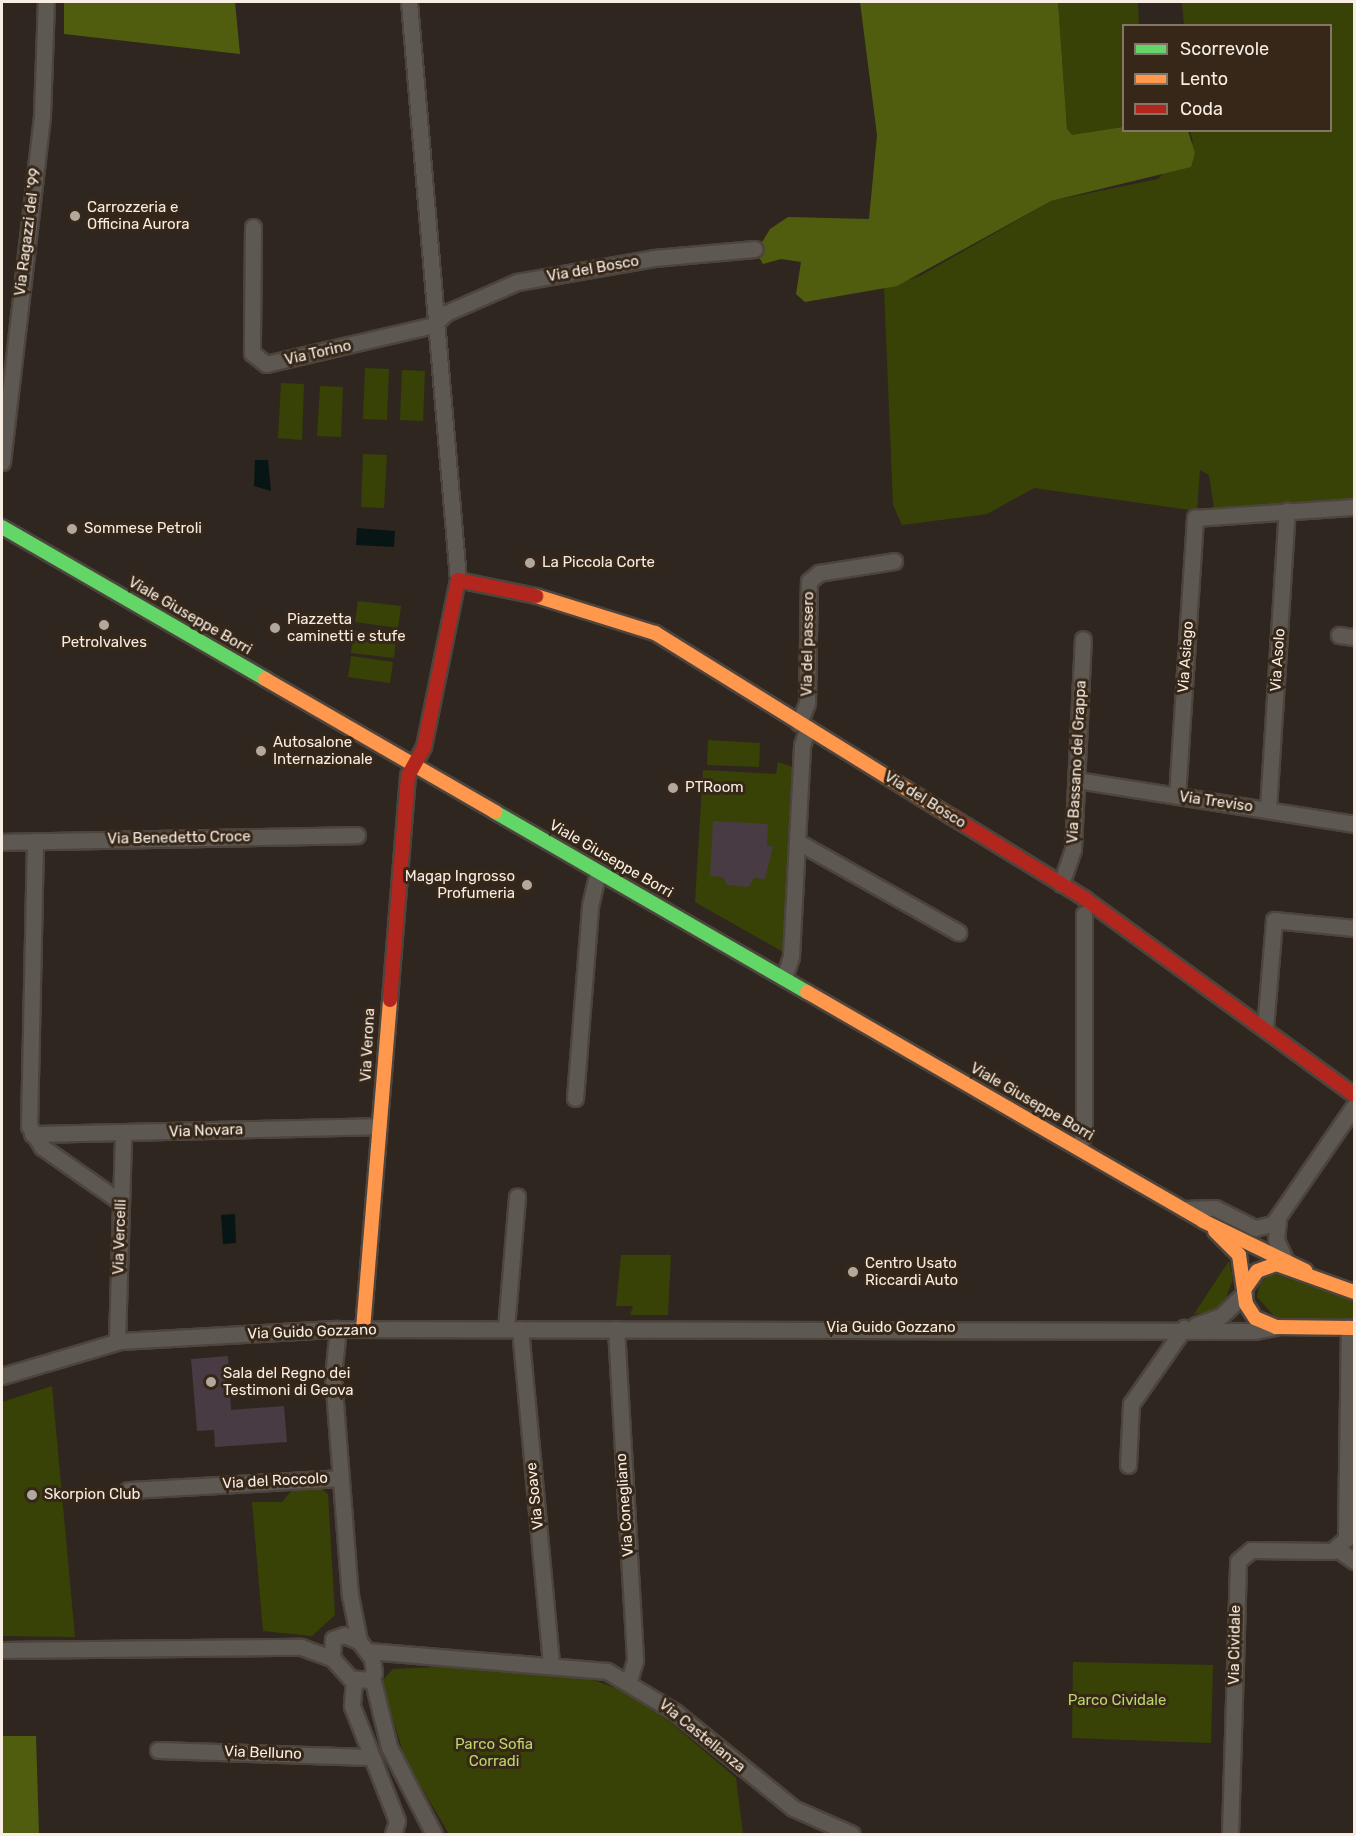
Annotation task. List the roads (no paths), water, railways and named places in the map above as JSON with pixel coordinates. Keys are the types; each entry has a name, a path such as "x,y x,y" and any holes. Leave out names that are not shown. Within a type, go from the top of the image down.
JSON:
{"main road":[{"name":"Viale Giuseppe Borri","path":"2,527 1203,1221"},
{"name":"Via del Bosco","path":"459,580 484,580 640,625 1061,884 1265,1028 1354,1095"},
{"path":"412,764 424,747 459,580"},
{"name":"Via Verona","path":"363,1329 412,764"},
{"path":"1203,1221 1284,1257 1306,1271 1354,1292"},
{"path":"1203,1221 1237,1252 1251,1315 1276,1327 1352,1327"},
{"path":"1245,1290 1253,1274 1269,1265 1306,1271"}],"street":[{"name":"Via Ragazzi del '99","path":"2,462 42,117 46,2"},
{"path":"409,2 440,319 459,580"},
{"name":"Via Torino","path":"253,227 252,353 258,361 274,363 440,319"},
{"name":"Via del Bosco","path":"440,319 517,282 654,258 755,249"},
{"path":"1287,511 1354,507"},
{"name":"Via Asiago","path":"1177,796 1195,518 1287,511"},
{"name":"Via Asolo","path":"1268,809 1287,511"},
{"name":"Via del passero","path":"803,726 807,707 812,578 894,561"},
{"name":"Via Bassano del Grappa","path":"1061,884 1073,853 1083,639"},
{"path":"784,978 791,956 803,726"},
{"name":"Via Treviso","path":"1077,780 1354,824"},
{"name":"Via Benedetto Croce","path":"2,842 357,835"},
{"path":"35,841 32,1134 45,1150 119,1201"},
{"path":"798,842 958,932"},
{"path":"575,1098 590,906 598,872"},
{"path":"1078,1148 1084,1134 1084,914"},
{"path":"1265,1028 1274,920 1354,928"},
{"path":"1284,1257 1276,1244 1278,1220 1354,1106"},
{"name":"Via Novara","path":"32,1134 379,1126"},
{"name":"Via Vercelli","path":"117,1341 119,1201 123,1133"},
{"path":"513,1329 517,1196"},
{"path":"1184,1209 1215,1208 1258,1228 1278,1220"},
{"path":"1128,1465 1131,1404 1184,1328 1221,1316 1245,1290"},
{"name":"Via Guido Gozzano","path":"2,1376 117,1341 338,1329 1276,1327"},
{"path":"1352,1327 1347,1533 1337,1549 1354,1561"},
{"path":"338,1329 333,1376 340,1478"},
{"name":"Via Soave","path":"513,1329 551,1663"},
{"name":"Via Conegliano","path":"616,1329 635,1660 629,1681"},
{"name":"Via del Roccolo","path":"128,1490 340,1478 350,1595 364,1646 365,1677"},
{"name":"Via Cividale","path":"1230,1834 1238,1561 1251,1550 1337,1549"},
{"name":"Via del Roccolo","path":"332,1658 336,1636 350,1595"},
{"path":"2,1650 301,1647 336,1636"},
{"name":"Via Castellanza","path":"336,1636 399,1657 551,1663 602,1669 629,1681 689,1723 787,1804 852,1834"},
{"path":"301,1647 332,1658 365,1677 376,1712 418,1808 434,1834"},
{"name":"Via Castellanza","path":"365,1677 399,1657"},
{"path":"365,1677 351,1702 369,1757 397,1821 393,1834"},
{"name":"Via Belluno","path":"158,1750 369,1757"}],"place":[{"name":"Carrozzeria e Officina Aurora","path":"75,216"},
{"name":"Sommese Petroli","path":"72,529"},
{"name":"La Piccola Corte","path":"530,563"},
{"name":"Petrolvalves","path":"104,625"},
{"name":"Piazzetta caminetti e stufe","path":"275,628"},
{"name":"Autosalone Internazionale","path":"261,751"},
{"name":"PTRoom","path":"673,788"},
{"name":"Magap Ingrosso Profumeria","path":"527,885"},
{"name":"Centro Usato Riccardi Auto","path":"853,1272"},
{"name":"Sala del Regno dei Testimoni di Geova","path":"211,1382"},
{"name":"Skorpion Club","path":"32,1495"}],"park label":[{"name":"Parco Cividale","path":"1117,1701"},
{"name":"Parco Sofia Corradi","path":"494,1752"}]}
